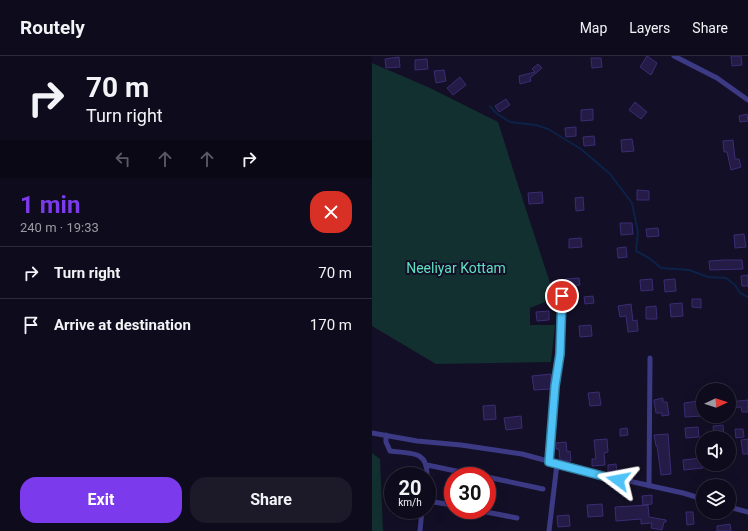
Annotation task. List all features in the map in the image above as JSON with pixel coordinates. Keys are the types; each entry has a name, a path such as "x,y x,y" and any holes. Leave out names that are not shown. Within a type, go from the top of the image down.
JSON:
{"street":[{"path":"674,56 717,78 748,100"},
{"path":"549,462 555,386 560,354 562,296"},
{"path":"649,486 650,358"},
{"path":"372,433 417,441 522,454 588,472 696,497"},
{"path":"386,435 386,442 390,451 411,452 424,459 427,465 444,469"},
{"path":"549,531 558,464"},
{"path":"496,479 543,489"},
{"path":"736,508 748,512"},
{"path":"496,514 517,518"},
{"path":"420,531 421,519"}],"green space":[{"name":"Neeliyar Kottam","path":"372,63 428,87 498,122 555,298 530,308 530,325 555,325 551,362 436,364 372,326"},
{"path":"372,453 380,459 383,531 372,531"}],"building":[{"path":"647,56 657,63 651,75 640,67"},
{"path":"731,56 741,56 742,65 732,66"},
{"path":"399,57 400,67 386,68 385,59"},
{"path":"591,58 601,58 602,67 592,68"},
{"path":"427,59 428,69 415,70 415,60"},
{"path":"538,64 542,68 530,78 531,81 520,84 519,76 535,72 532,69"},
{"path":"444,70 446,81 436,83 434,71"},
{"path":"460,77 466,85 453,95 447,88"},
{"path":"506,99 510,105 499,112 495,106"},
{"path":"635,102 647,112 641,119 629,110"},
{"path":"593,109 593,120 581,121 581,110"},
{"path":"747,114 748,121 740,122 739,116"},
{"path":"576,127 576,136 566,137 565,128"},
{"path":"594,136 595,145 584,146 583,137"},
{"path":"632,139 634,151 622,152 621,140"},
{"path":"733,140 735,159 739,159 741,167 731,170 727,152 724,152 723,141"},
{"path":"637,190 649,191 649,200 637,200"},
{"path":"542,192 543,203 529,204 528,193"},
{"path":"583,197 584,210 576,211 575,198"},
{"path":"620,223 632,223 633,234 621,235"},
{"path":"658,228 659,236 647,237 646,229"},
{"path":"744,234 746,247 735,248 734,235"},
{"path":"581,238 582,247 569,248 569,239"},
{"path":"626,247 627,257 618,258 617,248"},
{"path":"742,260 743,269 710,270 709,261"},
{"path":"748,275 748,286 742,286 741,276"},
{"path":"579,278 580,285 567,287 566,279"},
{"path":"652,279 653,290 641,291 640,280"},
{"path":"675,279 676,291 665,292 664,280"},
{"path":"593,296 594,303 585,304 584,297"},
{"path":"692,299 701,299 701,308 692,307"},
{"path":"682,303 683,316 671,317 670,304"},
{"path":"631,304 633,321 637,320 638,331 628,332 626,316 620,317 618,306"},
{"path":"656,306 657,319 646,319 646,307"},
{"path":"549,311 549,320 537,321 536,312"},
{"path":"591,325 592,336 580,337 579,326"},
{"path":"551,374 551,389 534,390 532,376"},
{"path":"599,392 601,405 590,406 588,393"},
{"path":"663,398 663,402 667,402 669,415 662,416 662,413 656,413 654,400"},
{"path":"748,400 748,412 742,412 741,407 736,407 736,401"},
{"path":"696,401 696,416 685,417 684,403"},
{"path":"495,405 496,419 484,420 483,406"},
{"path":"521,416 522,428 506,430 504,418"},
{"path":"723,425 724,431 714,431 713,426"},
{"path":"698,427 696,437 686,438 685,428"},
{"path":"627,428 628,435 620,436 620,429"},
{"path":"735,429 743,429 744,437 736,438"},
{"path":"668,434 671,474 661,475 654,435"},
{"path":"607,439 608,452 604,453 605,465 592,466 592,459 596,459 594,440"},
{"path":"748,439 748,454 743,454 741,440"},
{"path":"566,442 567,452 570,451 571,461 560,460 559,449 556,449 556,443"},
{"path":"696,459 696,469 684,470 683,460"},
{"path":"616,464 617,472 608,472 608,465"},
{"path":"652,495 652,504 643,505 642,496"},
{"path":"602,504 603,516 588,517 587,505"},
{"path":"648,505 649,517 666,520 662,530 651,528 652,523 641,524 641,519 616,521 615,507"},
{"path":"686,512 693,512 694,524 687,525"},
{"path":"569,515 570,526 558,527 557,516"},
{"path":"730,524 731,531 717,531 717,526"}],"waterway":[{"path":"490,106 496,113 510,122 536,125 548,129 581,149 610,174 632,203 638,232 636,251 649,258 661,268 689,270 708,277 726,278 735,285 740,293 748,297"}],"route":[{"path":"562,296 560,354 555,386 549,462 618,480"}]}
